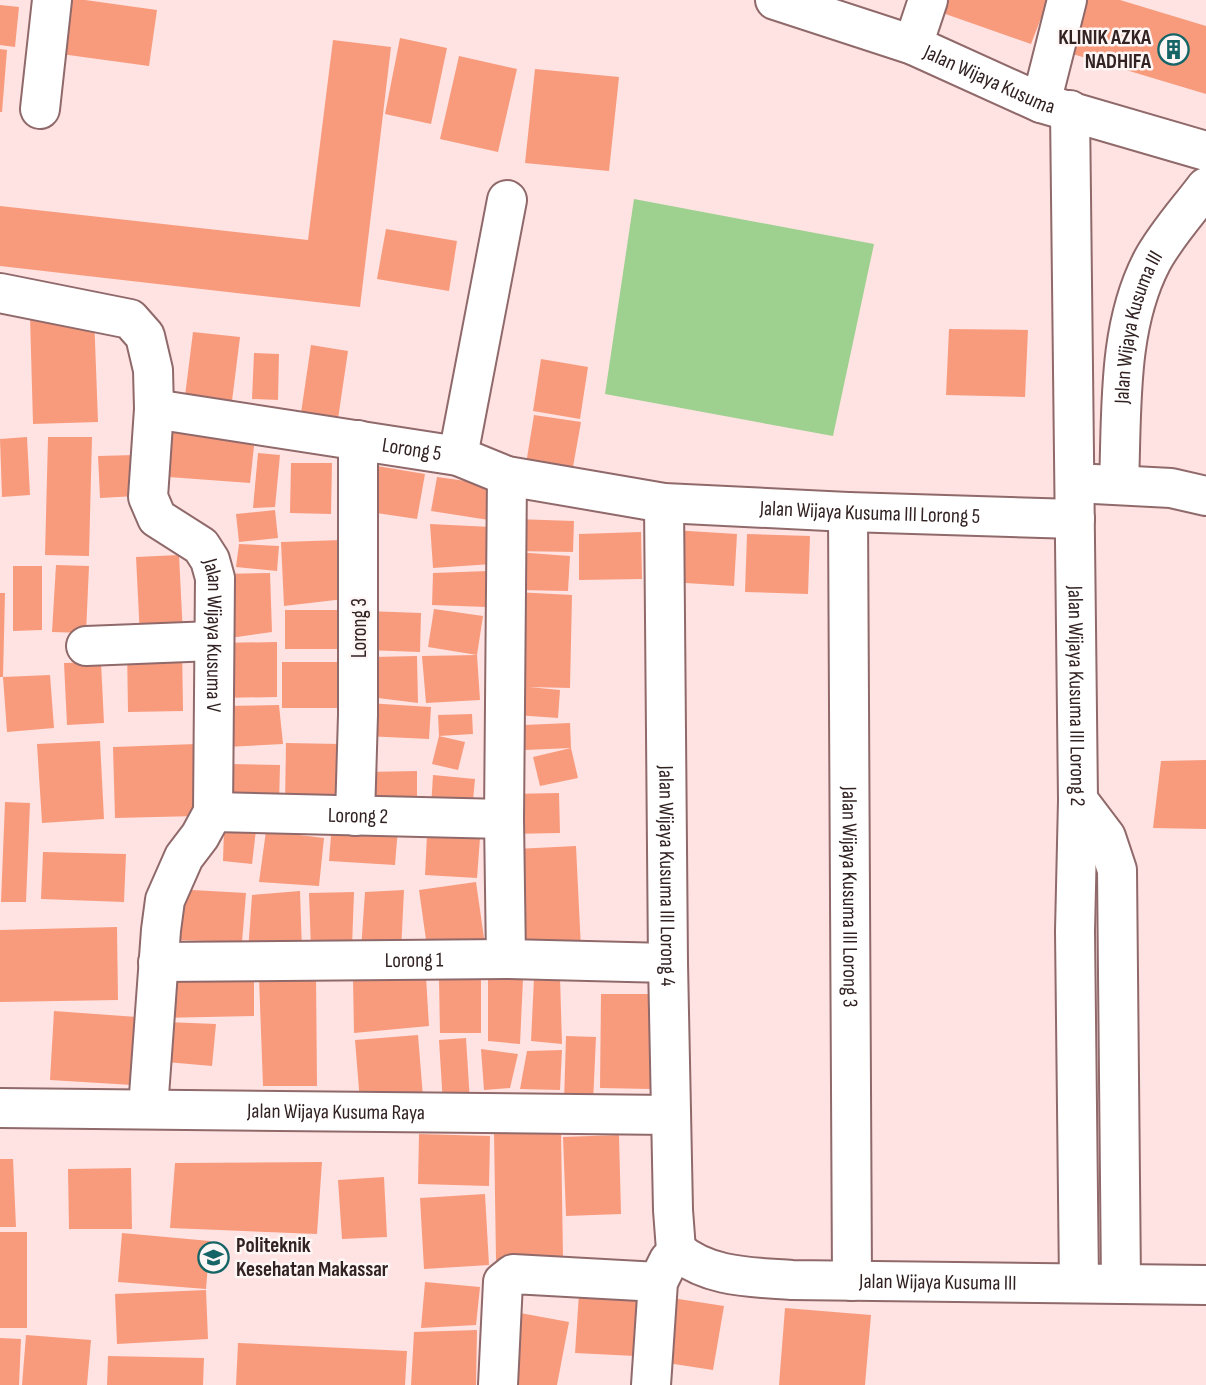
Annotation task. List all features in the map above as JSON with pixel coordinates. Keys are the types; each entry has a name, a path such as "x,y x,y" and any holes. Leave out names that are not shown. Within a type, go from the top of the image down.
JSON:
{"street":[{"path":"40,109 52,0"},
{"name":"Jalan Wijaya Kusuma","path":"775,0 913,45 1055,106 1206,150"},
{"path":"913,45 928,0"},
{"name":"Jalan Wijaya Kusuma III Lorong 2","path":"1067,0 1055,106 1075,502 1079,1283"},
{"name":"Jalan Wijaya Kusuma III","path":"1119,484 1125,359 1137,297 1153,260 1206,187"},
{"path":"458,456 507,200"},
{"name":"Jalan Wijaya Kusuma V","path":"0,293 130,319 145,336 153,370 154,409 148,497 156,518 201,546 210,559 215,578 213,811"},
{"name":"Lorong 5","path":"154,409 458,456 507,477 664,503"},
{"name":"Lorong 3","path":"355,816 358,715 358,440"},
{"path":"506,959 504,819 507,477"},
{"path":"1075,502 1119,484 1171,488 1206,496"},
{"name":"Jalan Wijaya Kusuma III Lorong 5","path":"664,503 848,512 1075,502"},
{"name":"Jalan Wijaya Kusuma III Lorong 4","path":"651,1385 667,1266 671,1115 664,503"},
{"name":"Jalan Wijaya Kusuma III Lorong 3","path":"848,512 852,1281"},
{"path":"86,646 213,641"},
{"path":"1078,800 1106,837 1117,870 1121,1283"},
{"path":"148,1109 165,900 173,880 213,811"},
{"name":"Lorong 2","path":"213,811 504,819"},
{"name":"Lorong 1","path":"158,962 506,959 668,963"},
{"name":"Jalan Wijaya Kusuma Raya","path":"0,1108 671,1115"},
{"name":"Jalan Wijaya Kusuma III","path":"667,1266 687,1259 701,1267 728,1274 792,1280 1206,1285"},
{"path":"498,1385 503,1282 513,1275 667,1266"}],"green space":[{"path":"634,199 874,244 833,436 605,394"}],"building":[{"path":"69,0 157,10 149,66 61,54"},
{"path":"941,0 1048,0 1031,44 937,11"},
{"path":"1082,0 1120,0 1206,26 1206,94 1066,52"},
{"path":"0,5 19,7 15,47 0,45"},
{"path":"400,38 447,48 431,124 385,114"},
{"path":"333,40 391,47 360,307 0,266 0,206 308,240"},
{"path":"0,49 7,50 2,112 0,112"},
{"path":"459,56 517,69 498,152 440,139"},
{"path":"535,69 619,77 609,171 525,163"},
{"path":"386,229 457,241 449,291 377,279"},
{"path":"94,314 98,422 33,424 30,316"},
{"path":"949,329 1028,330 1025,397 946,395"},
{"path":"193,332 240,337 232,401 185,396"},
{"path":"311,345 348,351 338,419 301,413"},
{"path":"254,353 279,354 278,400 252,399"},
{"path":"541,359 588,367 580,419 533,411"},
{"path":"534,415 581,422 571,478 525,470"},
{"path":"157,427 255,437 250,483 155,476"},
{"path":"27,437 30,495 2,497 0,439"},
{"path":"48,437 92,437 89,556 45,555"},
{"path":"258,453 280,455 275,507 253,508"},
{"path":"135,455 136,496 100,498 98,456"},
{"path":"291,463 332,463 331,514 290,513"},
{"path":"371,465 425,474 417,519 363,511"},
{"path":"437,477 495,485 489,520 431,511"},
{"path":"275,510 278,538 239,542 236,514"},
{"path":"515,519 574,521 573,552 514,551"},
{"path":"430,524 491,527 492,564 433,568"},
{"path":"672,530 737,534 734,586 669,582"},
{"path":"641,532 642,579 579,580 579,534"},
{"path":"747,534 810,536 808,594 745,592"},
{"path":"342,540 344,599 284,606 281,542"},
{"path":"239,544 279,546 277,571 236,567"},
{"path":"516,552 570,556 568,591 518,590"},
{"path":"179,555 183,635 140,637 136,557"},
{"path":"56,565 89,566 86,633 52,632"},
{"path":"13,566 42,566 42,630 13,631"},
{"path":"488,571 486,607 432,605 433,573"},
{"path":"270,573 272,632 216,640 220,574"},
{"path":"516,592 572,595 570,688 529,687 560,690 558,718 516,715"},
{"path":"0,593 5,593 3,677 0,677"},
{"path":"434,609 483,616 477,655 428,647"},
{"path":"285,610 345,610 346,649 285,649"},
{"path":"367,611 421,613 420,652 365,650"},
{"path":"277,642 277,697 217,698 217,643"},
{"path":"182,647 183,711 128,712 127,648"},
{"path":"477,655 480,700 426,703 422,656"},
{"path":"417,656 418,703 370,697 373,657"},
{"path":"101,662 104,723 67,725 64,663"},
{"path":"282,662 342,662 341,708 282,708"},
{"path":"50,675 54,728 7,732 3,677"},
{"path":"367,703 431,707 429,739 365,736"},
{"path":"279,705 283,744 226,747 225,706"},
{"path":"472,714 473,734 439,736 438,715"},
{"path":"570,723 571,748 525,750 524,725"},
{"path":"439,736 465,742 458,770 432,764"},
{"path":"100,741 104,819 42,823 37,744"},
{"path":"286,743 340,744 339,807 285,805"},
{"path":"196,744 198,816 115,818 113,747"},
{"path":"571,748 578,778 540,786 533,757"},
{"path":"1206,760 1206,829 1153,828 1161,761"},
{"path":"230,764 280,765 279,805 229,805"},
{"path":"417,771 417,810 365,811 365,772"},
{"path":"433,775 475,779 472,811 431,807"},
{"path":"559,793 560,833 509,834 509,794"},
{"path":"5,802 30,803 26,902 1,902"},
{"path":"332,823 398,828 395,865 329,861"},
{"path":"224,829 256,830 252,864 223,861"},
{"path":"266,831 324,838 319,886 259,882"},
{"path":"427,835 480,838 477,878 425,875"},
{"path":"576,846 581,949 519,952 515,849"},
{"path":"43,852 126,854 124,902 41,899"},
{"path":"476,882 485,945 428,954 419,890"},
{"path":"174,889 246,893 242,942 172,940"},
{"path":"404,890 401,952 361,950 365,892"},
{"path":"300,891 302,950 248,952 252,895"},
{"path":"354,892 352,947 311,949 309,893"},
{"path":"117,927 118,1000 0,1002 0,930"},
{"path":"316,975 317,1086 263,1086 259,978"},
{"path":"254,977 254,1016 159,1018 162,982"},
{"path":"426,977 429,1026 354,1033 353,978"},
{"path":"560,977 562,1044 531,1041 534,978"},
{"path":"523,979 520,1044 488,1041 488,980"},
{"path":"439,980 481,980 481,1033 440,1033"},
{"path":"601,994 651,994 650,1089 600,1088"},
{"path":"54,1011 137,1017 132,1085 50,1080"},
{"path":"166,1022 216,1024 212,1066 166,1062"},
{"path":"418,1035 423,1097 360,1102 355,1040"},
{"path":"566,1036 596,1037 593,1103 564,1102"},
{"path":"466,1038 470,1102 443,1104 439,1040"},
{"path":"481,1049 518,1054 510,1088 484,1090"},
{"path":"562,1050 560,1090 520,1089 527,1051"},
{"path":"561,1130 563,1259 496,1260 494,1132"},
{"path":"419,1134 490,1136 489,1186 418,1184"},
{"path":"619,1135 621,1214 566,1216 563,1137"},
{"path":"0,1159 13,1159 16,1227 0,1227"},
{"path":"322,1162 317,1234 170,1228 175,1163"},
{"path":"131,1168 132,1229 69,1229 68,1169"},
{"path":"384,1177 387,1237 342,1239 338,1180"},
{"path":"485,1194 489,1265 424,1269 420,1198"},
{"path":"0,1232 27,1232 27,1328 0,1328"},
{"path":"122,1233 210,1241 206,1289 118,1282"},
{"path":"425,1282 480,1287 476,1325 421,1328"},
{"path":"206,1290 208,1339 117,1344 115,1294"},
{"path":"579,1294 639,1297 635,1356 575,1353"},
{"path":"672,1298 724,1306 713,1370 661,1362"},
{"path":"785,1308 871,1315 865,1385 779,1385"},
{"path":"520,1313 569,1322 557,1385 507,1385"},
{"path":"477,1330 476,1385 411,1385 414,1332"},
{"path":"26,1335 91,1340 87,1385 22,1385"},
{"path":"0,1338 21,1339 19,1385 0,1385"},
{"path":"238,1343 407,1351 405,1385 236,1385"},
{"path":"108,1356 204,1358 203,1385 107,1385"}],"place":[{"name":"KLINIK AZKA NADHIFA","path":"1174,49"},
{"name":"Politeknik Kesehatan Makassar","path":"213,1257"}]}
